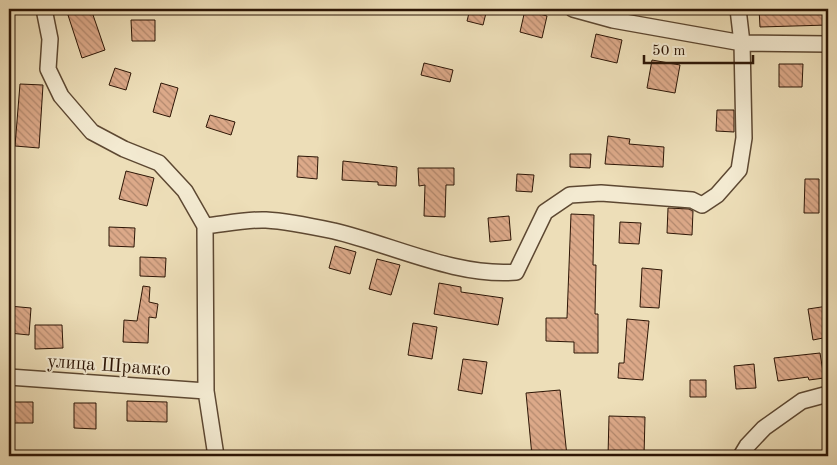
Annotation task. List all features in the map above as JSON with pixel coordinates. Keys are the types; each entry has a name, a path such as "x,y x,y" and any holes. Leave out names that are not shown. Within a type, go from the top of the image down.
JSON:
{"street":[{"path":"44,9 50,39 48,69 61,96 92,132 124,149 159,163 185,191 206,226 206,391 216,456"},
{"path":"573,9 613,20 742,44 828,44"},
{"path":"206,226 266,220 334,232 430,260 486,272 516,272 545,212 570,195 601,193 692,200 702,205 718,195 739,170 744,138 742,44 738,9"},
{"name":"улица Шрамко","path":"9,377 206,391"},
{"path":"741,456 747,446 764,428 802,401 828,394"}],"building":[{"path":"66,9 91,9 105,50 82,58"},
{"path":"470,9 487,9 483,25 467,21"},
{"path":"759,9 828,9 828,25 760,27"},
{"path":"525,10 547,16 542,38 520,32"},
{"path":"131,20 155,20 155,41 132,41"},
{"path":"596,34 622,40 617,63 591,57"},
{"path":"652,60 680,65 675,93 647,88"},
{"path":"424,63 453,70 450,82 421,75"},
{"path":"779,64 803,64 802,87 779,87"},
{"path":"115,68 131,73 126,90 109,85"},
{"path":"161,83 178,88 170,117 153,112"},
{"path":"20,84 43,85 39,148 15,146"},
{"path":"717,110 734,110 734,132 716,131"},
{"path":"210,115 235,122 231,135 206,127"},
{"path":"608,136 630,139 629,144 664,147 663,167 605,164"},
{"path":"570,154 591,154 590,168 570,167"},
{"path":"298,156 318,157 317,179 297,177"},
{"path":"343,161 397,167 396,186 378,185 378,182 342,180"},
{"path":"418,168 454,168 454,185 446,185 445,217 424,216 425,185 419,186"},
{"path":"126,171 154,178 147,206 119,199"},
{"path":"517,174 534,175 532,192 516,191"},
{"path":"805,179 819,179 819,213 804,213"},
{"path":"668,208 689,209 693,211 692,235 667,233"},
{"path":"571,214 594,215 593,265 596,265 595,314 598,314 598,353 574,353 574,342 546,341 546,318 567,318"},
{"path":"509,216 511,240 490,242 488,218"},
{"path":"620,222 641,223 639,244 619,243"},
{"path":"109,227 135,228 134,247 109,246"},
{"path":"335,246 356,252 350,274 329,268"},
{"path":"140,257 166,258 165,277 140,276"},
{"path":"377,259 400,265 391,295 369,289"},
{"path":"642,268 662,270 659,308 640,307"},
{"path":"439,283 461,287 461,292 503,298 498,325 434,314"},
{"path":"143,286 150,287 149,302 158,304 156,318 149,317 148,343 123,342 124,320 137,321"},
{"path":"9,306 31,308 29,335 9,333"},
{"path":"828,306 828,337 813,340 808,309"},
{"path":"627,319 649,321 643,380 618,378 619,363 624,363"},
{"path":"413,323 437,327 432,359 408,355"},
{"path":"35,325 62,325 63,348 35,349"},
{"path":"820,353 824,378 809,380 808,377 778,381 774,358"},
{"path":"463,359 487,362 482,394 458,390"},
{"path":"754,364 756,388 736,389 734,366"},
{"path":"690,380 706,380 706,397 690,397"},
{"path":"560,390 567,456 532,456 526,393"},
{"path":"127,401 167,402 167,422 127,421"},
{"path":"9,402 33,402 33,423 9,423"},
{"path":"74,403 96,403 96,429 74,428"},
{"path":"609,416 645,417 644,456 608,456"}]}
